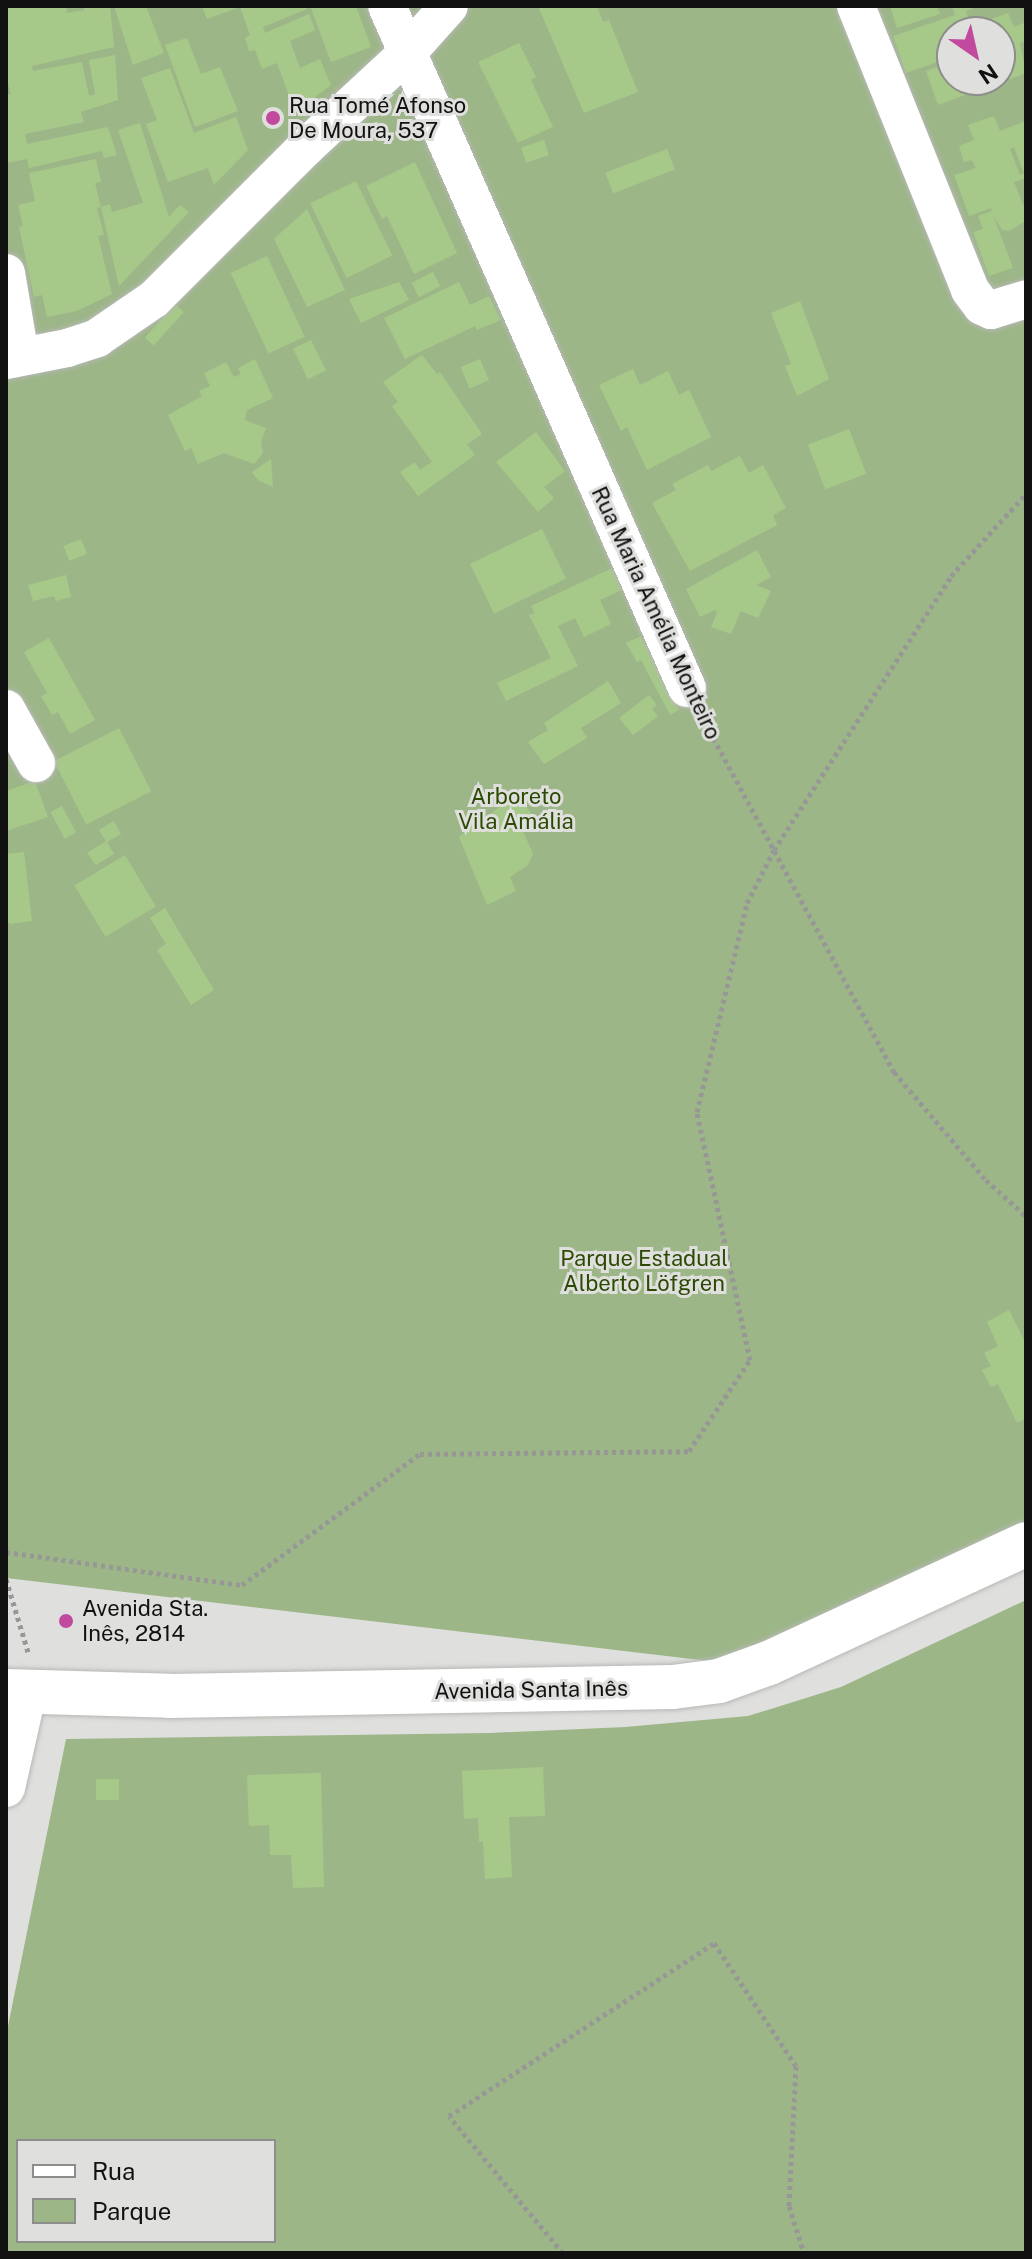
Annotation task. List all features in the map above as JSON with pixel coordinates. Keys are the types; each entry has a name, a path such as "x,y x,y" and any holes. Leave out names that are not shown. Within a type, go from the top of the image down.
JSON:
{"main road":[{"name":"Avenida Santa Inês","path":"25,1693 170,1696 673,1687 719,1681 769,1663 1026,1544"}],"street":[{"name":"Rua Maria Amélia Monteiro","path":"387,6 687,688"},
{"path":"6,273 13,358 67,348 97,338 124,322 154,299 315,138 406,54 449,6"},
{"path":"856,6 970,290 982,306 1008,305"},
{"path":"6,709 36,763"},
{"path":"6,1788 25,1693"}],"path":[{"path":"6,1552 242,1585 420,1454 689,1451 750,1360 697,1112 747,903 774,850 951,576 1026,494"},
{"name":"Rua Maria Amélia Monteiro","path":"687,688 894,1072 986,1180 1026,1216"},
{"path":"6,1579 25,1693"},
{"path":"563,2253 449,2116 714,1943 796,2066 789,2206 804,2253"}],"green space":[{"name":"Arboreto Vila Amália","path":"6,6 1026,6 1026,1537 734,1664 6,1578"},
{"path":"1026,1600 1026,2253 6,2253 6,2036 66,1739 489,1733 625,1727 748,1716 841,1687"}],"building":[{"path":"6,6 66,6 67,13 84,10 84,6 110,6 114,47 32,66 33,71 82,62 89,96 95,94 89,60 115,55 118,100 81,112 84,122 25,134 27,144 108,127 117,155 104,158 102,151 29,168 27,159 6,163 6,95 11,94 6,77"},
{"path":"114,6 146,6 164,53 133,65"},
{"path":"202,6 305,6 307,9 263,27 265,33 309,14 315,30 290,41 300,68 320,59 331,85 295,112 277,63 262,69 255,50 249,51 245,38 250,35 240,7 207,19"},
{"path":"310,6 356,6 371,47 331,62"},
{"path":"538,6 597,6 603,22 609,20 638,92 584,113"},
{"path":"890,6 937,6 940,14 897,28"},
{"path":"952,6 978,6 966,11 968,16 952,16 955,15"},
{"path":"936,21 936,63 906,73 893,36"},
{"path":"1026,22 1026,41 1020,43 1026,73 1016,77 1016,26"},
{"path":"187,38 201,74 220,67 238,111 195,127 165,45"},
{"path":"519,43 536,77 531,80 553,127 518,143 478,62"},
{"path":"170,68 194,133 236,117 248,150 214,185 208,168 168,182 146,124 157,120 141,78"},
{"path":"936,68 936,96 962,96 938,105 926,71"},
{"path":"994,116 1000,131 1026,121 1026,170 1023,171 1014,147 1010,149 1020,175 1024,173 1026,178 1014,182 1023,205 1026,204 1026,221 1009,231 1002,230 993,215 1013,268 989,276 973,232 983,229 978,216 992,211 991,208 969,216 954,175 976,168 972,160 964,162 959,146 974,140 968,125"},
{"path":"140,123 169,217 180,205 189,212 119,286 101,207 110,204 112,212 143,203 118,130"},
{"path":"544,140 549,155 526,163 521,147"},
{"path":"667,149 675,170 613,193 605,173"},
{"path":"96,159 101,182 95,183 101,207 97,208 104,235 98,236 112,294 77,311 47,317 42,295 34,297 19,227 23,226 18,205 35,201 29,173"},
{"path":"415,162 457,253 414,274 387,216 382,219 366,186"},
{"path":"356,181 392,256 347,278 310,203"},
{"path":"307,209 345,290 307,307 274,239"},
{"path":"267,256 305,337 268,354 231,273"},
{"path":"433,272 440,286 419,297 412,283"},
{"path":"399,282 409,300 361,323 349,299"},
{"path":"459,282 470,305 489,296 501,320 477,330 475,326 405,359 384,318"},
{"path":"800,301 829,379 797,396 785,366 791,364 771,313"},
{"path":"175,304 184,312 154,345 145,337"},
{"path":"311,340 326,371 308,379 293,349"},
{"path":"422,355 437,374 440,372 482,434 467,444 475,455 418,496 400,472 415,462 420,470 432,462 392,406 398,402 383,382"},
{"path":"255,359 273,398 247,410 245,420 266,428 261,442 263,453 254,464 224,453 198,464 191,448 185,451 168,415 202,396 199,391 210,386 204,373 226,362 234,377 241,374 238,368"},
{"path":"480,359 489,380 470,388 461,367"},
{"path":"633,369 640,385 668,371 679,395 689,390 711,437 647,470 627,427 621,431 599,385"},
{"path":"849,429 866,474 825,490 808,445"},
{"path":"536,432 565,471 544,487 554,498 538,512 496,462"},
{"path":"740,456 749,473 763,465 786,508 773,515 777,525 690,571 652,503 676,490 672,484 708,465 711,471"},
{"path":"271,459 273,487 258,480 252,472"},
{"path":"542,529 566,578 494,614 470,564"},
{"path":"81,539 87,554 69,561 63,546"},
{"path":"757,550 771,577 756,585 771,591 758,618 741,611 731,634 711,627 717,613 715,610 700,617 686,589"},
{"path":"612,568 622,590 600,600 611,624 584,637 575,618 558,626 578,666 506,701 497,683 551,658 529,615 535,613 531,606"},
{"path":"66,575 71,597 56,601 54,596 33,601 28,585"},
{"path":"641,636 679,710 670,715 641,660 637,662 626,643"},
{"path":"49,638 95,720 70,734 58,712 52,715 41,696 47,693 24,652"},
{"path":"608,681 621,703 581,728 587,738 544,764 528,742 548,730 544,723"},
{"path":"649,695 657,705 652,709 658,716 633,735 619,718"},
{"path":"119,728 151,791 86,824 54,761"},
{"path":"35,781 48,817 6,831 6,791"},
{"path":"517,794 537,821 523,831 533,854 528,865 510,877 516,891 487,905 459,837"},
{"path":"62,806 76,832 65,839 51,812"},
{"path":"114,821 121,834 107,842 114,854 96,865 87,853 106,841 99,830"},
{"path":"24,852 32,921 11,924 6,921 6,854"},
{"path":"125,855 156,906 105,937 74,885"},
{"path":"165,908 214,990 191,1005 157,950 166,944 150,918"},
{"path":"1009,1310 1026,1344 1026,1418 1017,1423 998,1384 991,1387 982,1370 991,1366 984,1353 998,1346 987,1322"},
{"path":"543,1767 545,1816 509,1817 512,1877 485,1879 478,1818 464,1819 462,1771"},
{"path":"321,1773 324,1887 293,1888 291,1855 270,1855 269,1825 249,1826 247,1775"},
{"path":"96,1779 119,1779 119,1800 96,1800"}],"place":[{"name":"Rua Tomé Afonso De Moura, 537","path":"273,118"},
{"name":"Avenida Sta. Inês, 2814","path":"66,1621"}],"park label":[{"name":"Parque Estadual Alberto Löfgren","path":"644,1270"}]}
